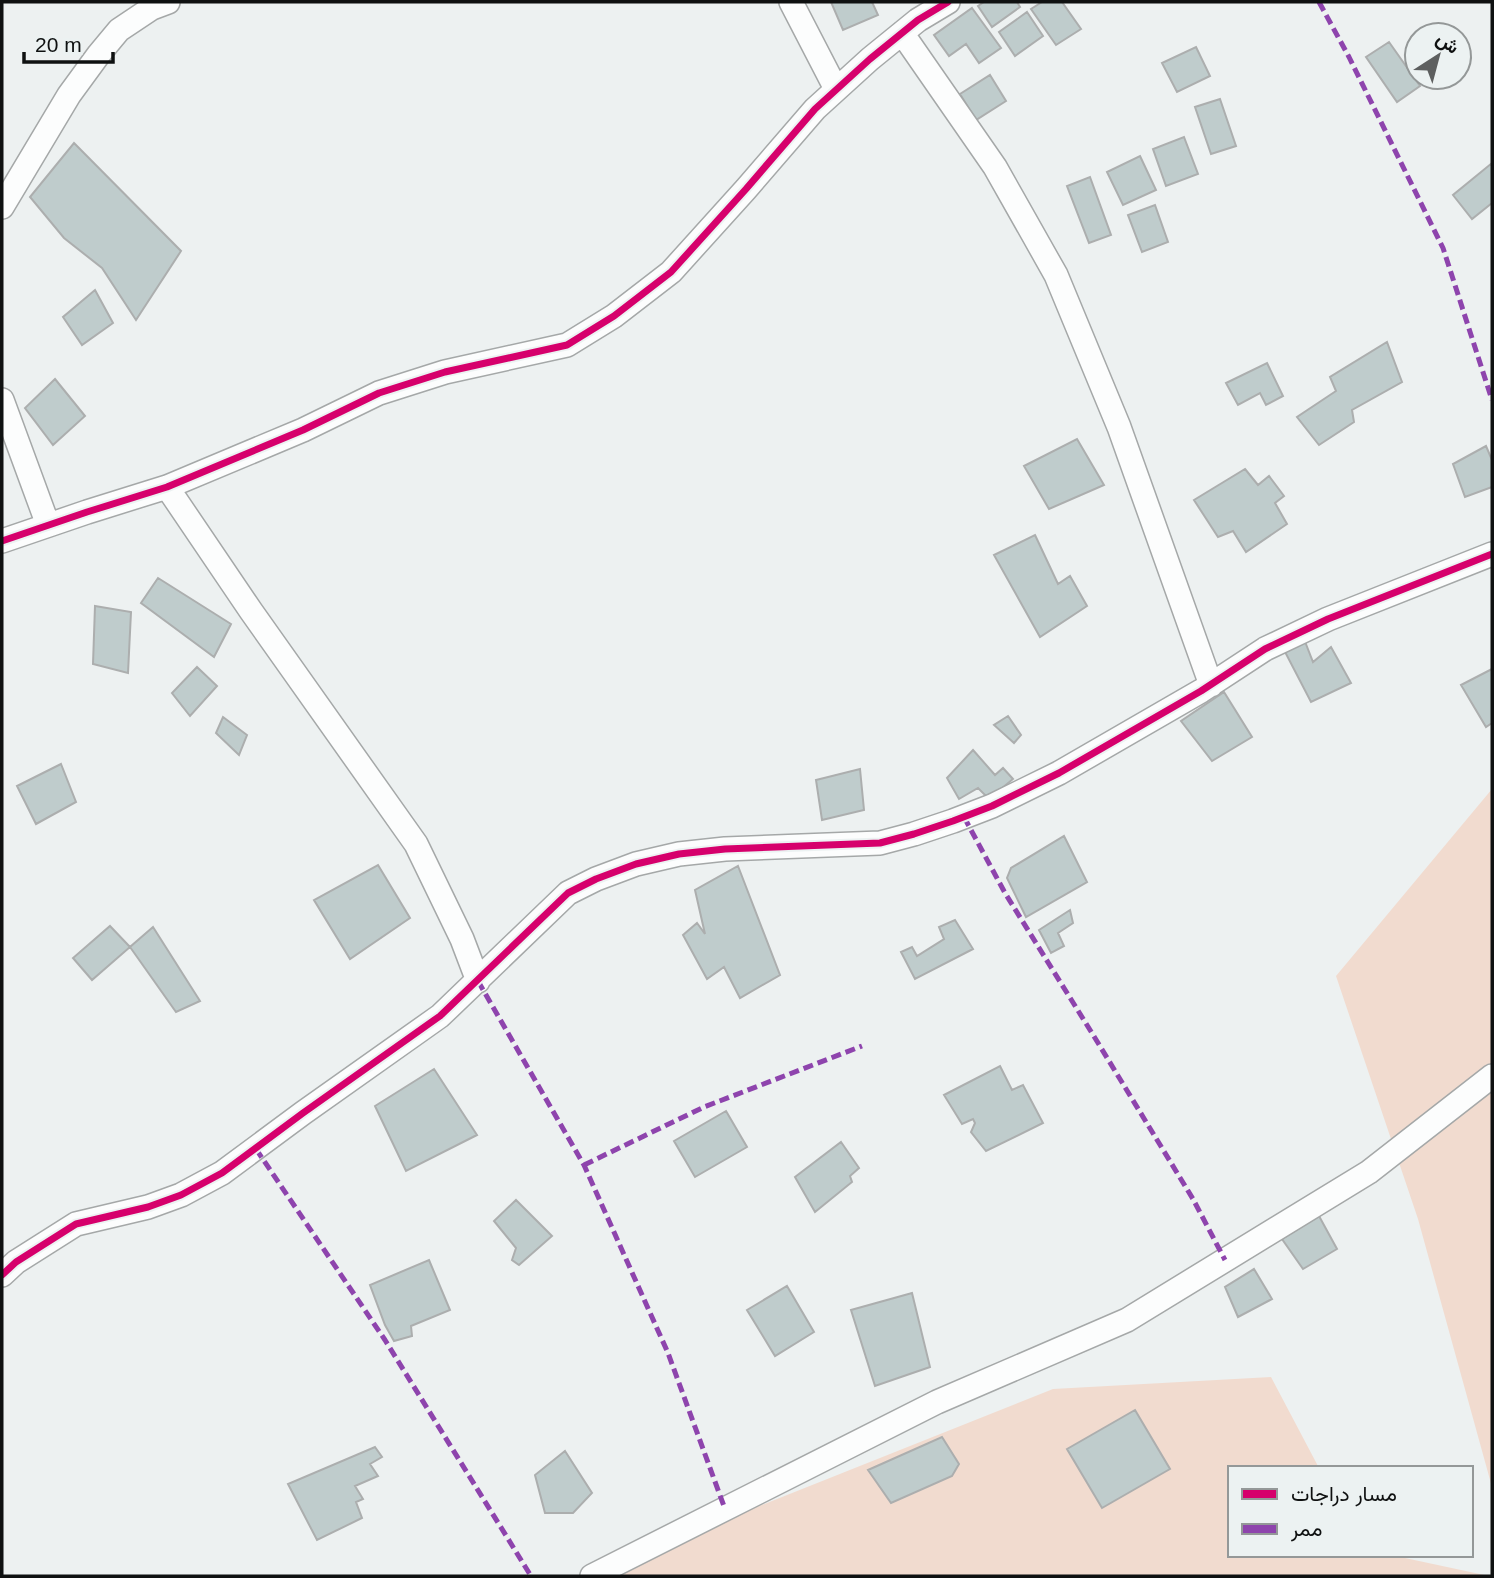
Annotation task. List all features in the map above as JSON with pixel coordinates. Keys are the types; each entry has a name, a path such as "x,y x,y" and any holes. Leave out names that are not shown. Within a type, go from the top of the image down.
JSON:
{"street":[{"path":"2,207 69,95 99,54 119,30 152,8 168,2"},
{"path":"791,2 836,89"},
{"path":"2,541 167,488 303,430 379,393 445,372 567,345 614,316 671,272 747,189 815,108 918,20 948,2"},
{"path":"902,33 995,167 1056,275 1119,427 1211,685"},
{"path":"2,400 48,525"},
{"path":"167,488 416,844 478,981"},
{"path":"2,1275 16,1262 76,1224 148,1207 181,1195 222,1174 303,1113 440,1017 568,893 596,879 636,864 679,854 725,849 880,843 914,834 992,806 1059,773 1211,685 1265,649 1328,619 1492,554"},
{"path":"592,1576 937,1402 1127,1320 1369,1171 1492,1076"}],"shaded area":[{"path":"1492,789 1492,1487 1418,1219 1336,976"},
{"path":"1271,1377 1318,1466 1228,1466 1228,1557 1400,1557 1489,1576 600,1576 606,1567 1053,1389"}],"building":[{"path":"831,2 872,2 878,15 843,30"},
{"path":"984,2 1017,2 1020,7 992,27 978,6"},
{"path":"1042,2 1062,2 1081,29 1056,45 1031,9"},
{"path":"972,8 1001,48 979,63 966,44 949,56 934,35"},
{"path":"1027,12 1043,36 1015,56 999,32"},
{"path":"1389,42 1403,62 1403,91 1413,91 1397,102 1366,57"},
{"path":"1196,47 1210,76 1177,92 1162,63"},
{"path":"990,75 1006,101 976,120 960,94"},
{"path":"1220,99 1236,146 1211,154 1195,107"},
{"path":"1184,137 1198,174 1166,186 1153,149"},
{"path":"74,143 181,251 136,320 102,268 64,238 30,197"},
{"path":"1140,156 1156,190 1123,205 1107,172"},
{"path":"1492,163 1492,203 1472,219 1453,195"},
{"path":"1090,177 1111,235 1089,243 1067,186"},
{"path":"1155,205 1168,242 1142,252 1128,215"},
{"path":"95,290 113,323 82,345 63,317"},
{"path":"1387,342 1402,382 1352,410 1354,422 1319,445 1297,417 1336,391 1330,377"},
{"path":"1267,363 1283,396 1266,405 1260,393 1238,405 1226,383"},
{"path":"55,379 85,416 53,445 25,408"},
{"path":"1077,439 1104,485 1049,509 1024,466"},
{"path":"1486,446 1492,460 1492,487 1465,497 1453,464"},
{"path":"1245,469 1258,485 1269,476 1284,496 1275,503 1287,524 1246,552 1233,531 1218,537 1194,500"},
{"path":"1035,535 1058,584 1070,576 1087,606 1040,637 994,555"},
{"path":"158,578 231,624 214,657 141,603"},
{"path":"95,606 131,612 128,673 93,664"},
{"path":"1304,639 1313,662 1331,647 1351,683 1311,702 1283,648"},
{"path":"197,667 217,686 190,716 172,693"},
{"path":"1492,669 1492,723 1486,727 1461,685"},
{"path":"1224,692 1252,737 1212,761 1181,721"},
{"path":"1008,716 1021,735 1014,743 994,725"},
{"path":"223,717 247,735 239,755 216,733"},
{"path":"973,750 995,775 1003,768 1013,779 989,799 978,788 959,799 947,778"},
{"path":"61,764 76,802 36,824 17,786"},
{"path":"860,769 864,810 822,820 816,780"},
{"path":"1064,836 1087,882 1026,917 1007,878 1011,868"},
{"path":"378,865 410,918 350,959 314,900"},
{"path":"738,866 780,975 740,998 724,967 707,979 683,935 697,923 705,934 695,890"},
{"path":"1070,910 1073,923 1058,933 1064,946 1051,953 1039,930"},
{"path":"955,920 973,949 915,979 901,952 912,947 917,956 944,939 939,927"},
{"path":"110,926 130,947 92,980 73,958"},
{"path":"153,927 200,1001 176,1012 130,947"},
{"path":"1000,1066 1012,1090 1023,1085 1043,1123 986,1151 971,1132 975,1123 973,1119 962,1124 944,1095"},
{"path":"434,1069 477,1135 406,1171 375,1106"},
{"path":"726,1111 747,1147 695,1177 674,1141"},
{"path":"841,1142 859,1168 850,1176 852,1182 815,1212 795,1177"},
{"path":"516,1200 552,1236 519,1265 512,1260 516,1248 494,1221"},
{"path":"1319,1216 1337,1249 1303,1269 1282,1239"},
{"path":"429,1260 450,1310 411,1326 412,1336 394,1341 370,1285"},
{"path":"1254,1269 1272,1299 1238,1317 1225,1287"},
{"path":"787,1286 814,1332 775,1356 747,1310"},
{"path":"912,1293 930,1367 875,1386 851,1310"},
{"path":"1135,1410 1170,1469 1102,1508 1067,1449"},
{"path":"942,1437 959,1464 952,1476 891,1503 868,1470"},
{"path":"375,1447 382,1457 370,1464 378,1476 355,1486 363,1499 356,1502 362,1518 317,1540 288,1484"},
{"path":"565,1451 592,1493 573,1513 545,1513 535,1475"}],"marked path":[{"path":"1319,2 1443,248 1492,400"},
{"path":"964,817 1005,893 1193,1199 1225,1260"},
{"path":"478,981 584,1165 668,1353 725,1509"},
{"path":"584,1165 704,1107 862,1046"},
{"path":"256,1149 385,1340 531,1576"}],"cycle path":[{"path":"2,541 167,487 303,430 379,393 445,372 567,345 614,316 671,272 815,109 918,20 948,2"},
{"path":"2,1275 16,1262 76,1224 148,1207 181,1195 222,1173 440,1016 568,893 596,879 636,864 679,854 725,849 880,843 953,821 992,806 1059,773 1201,691 1265,649 1328,619 1492,554"}]}
